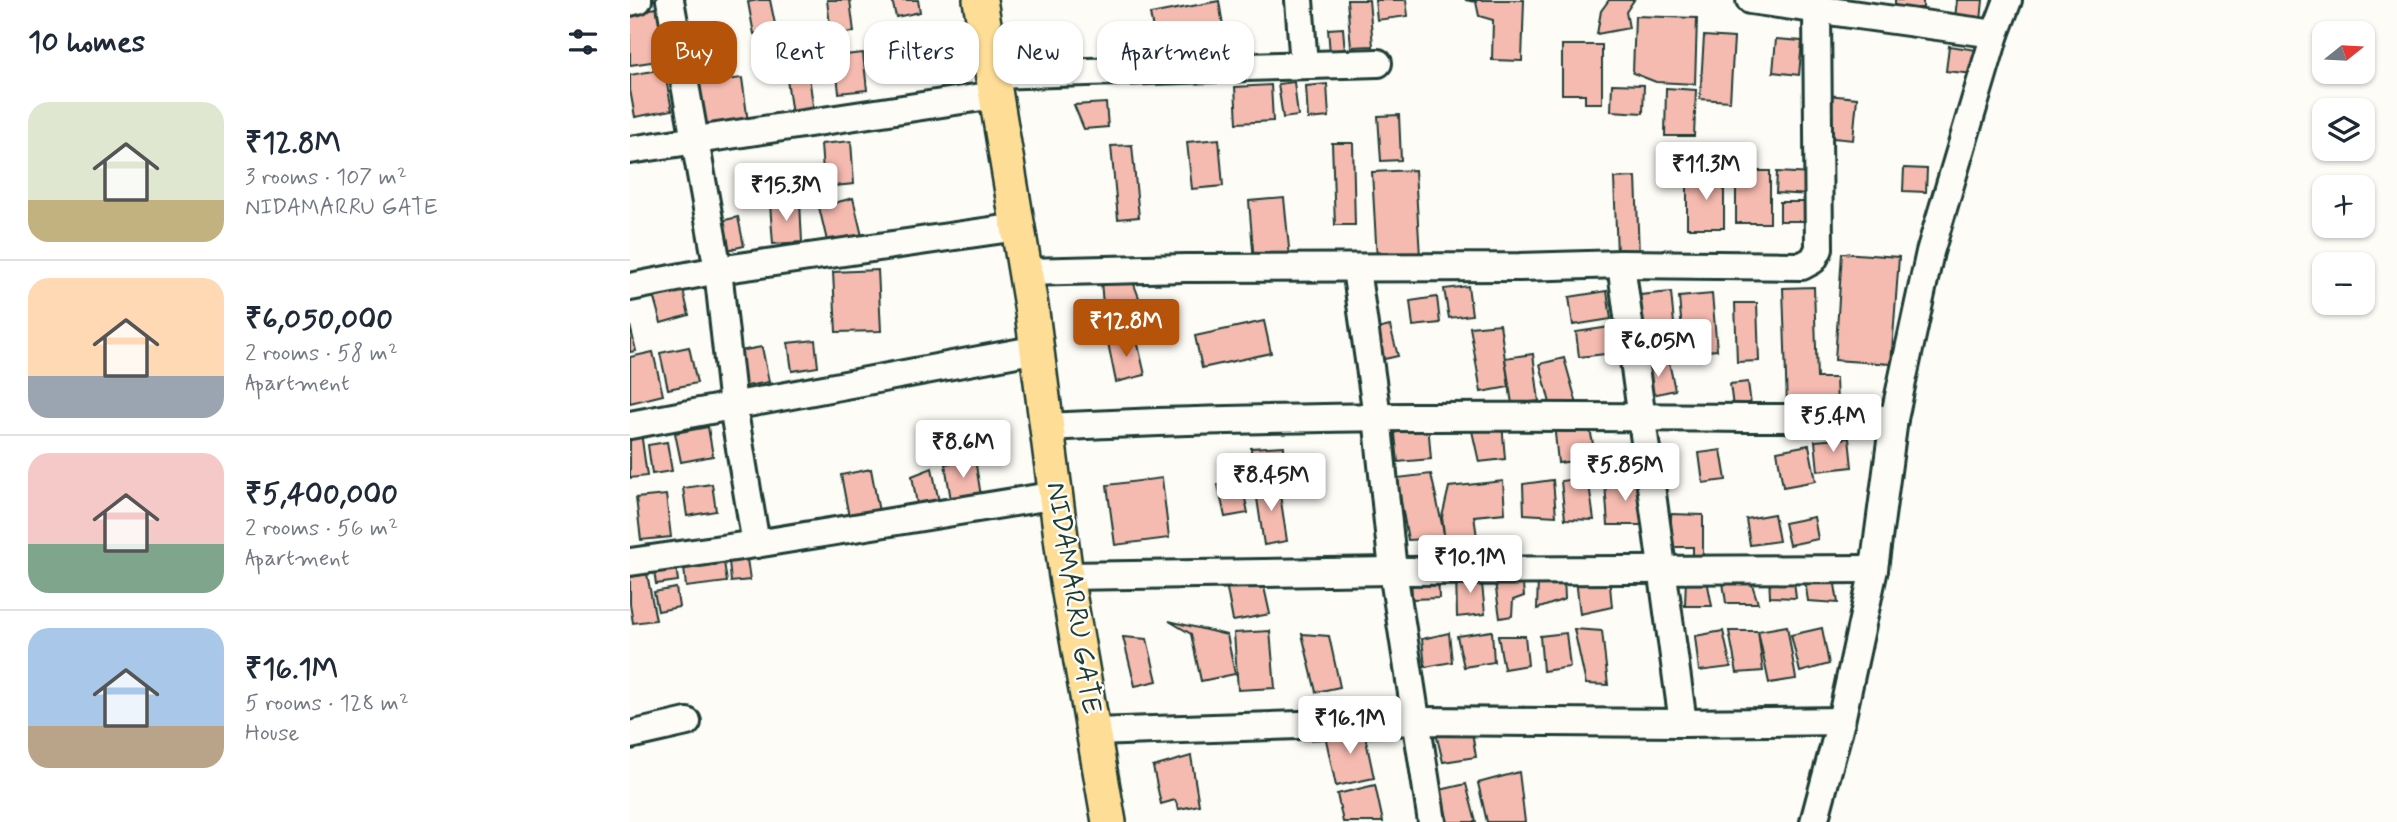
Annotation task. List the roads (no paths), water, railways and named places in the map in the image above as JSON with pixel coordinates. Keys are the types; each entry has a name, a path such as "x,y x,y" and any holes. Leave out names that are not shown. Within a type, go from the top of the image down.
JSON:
{"main road":[{"name":"NIDAMARRU GATE","path":"980,0 1038,349 1066,576 1110,822"}],"street":[{"path":"630,2 638,0"},
{"path":"670,0 718,270 733,405 756,544"},
{"path":"1298,0 1304,65"},
{"path":"1750,0 1995,34"},
{"path":"1814,822 1841,721 1874,569 1894,419 1930,252 1995,34 2008,0"},
{"path":"1026,272 1620,264 1802,266 1812,260 1819,249 1817,10"},
{"path":"630,149 993,85 1378,62"},
{"path":"630,287 718,270 1018,227"},
{"path":"1620,264 1683,723"},
{"path":"1356,269 1377,416 1393,570 1432,822"},
{"path":"630,425 1038,349"},
{"path":"1046,427 1170,420 1377,416 1894,419"},
{"path":"630,562 1056,495"},
{"path":"1066,576 1393,570 1874,569"},
{"path":"1094,732 1418,721 1841,721"},
{"path":"630,735 687,722"}]}
